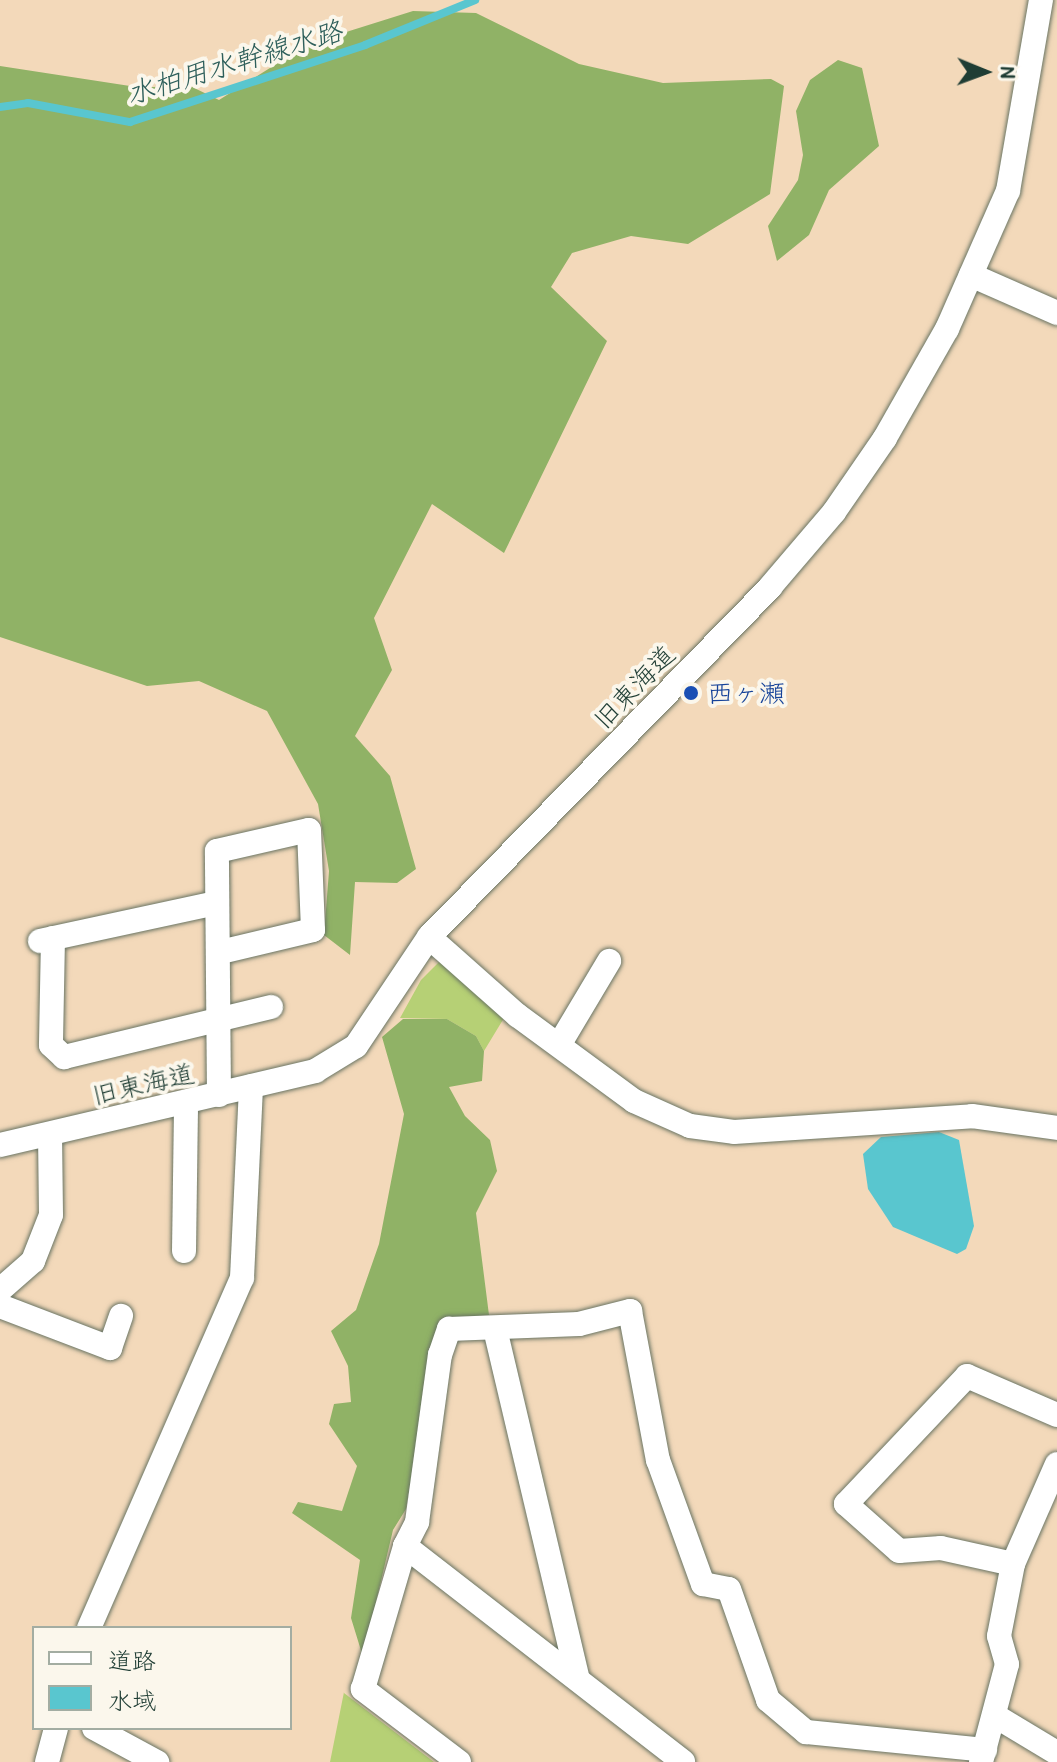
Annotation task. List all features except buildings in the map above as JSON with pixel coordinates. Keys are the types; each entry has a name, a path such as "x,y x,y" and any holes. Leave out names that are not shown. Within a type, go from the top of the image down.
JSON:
{"street":[{"name":"旧東海道","path":"0,1145 315,1071 356,1046 429,937 770,587 834,512 916,385 971,275 1008,191 1041,0"},
{"path":"971,275 1057,313"},
{"path":"219,1095 221,952 216,903 217,851 309,830 313,930 221,952"},
{"path":"216,903 46,940 51,1045 64,1057 271,1007"},
{"path":"429,937 559,1045 634,1101 710,1131 972,1116 1057,1128"},
{"path":"559,1045 609,961"},
{"path":"90,1626 242,1278 251,1086"},
{"path":"184,1251 186,1103"},
{"path":"0,1290 33,1261 51,1215 50,1134"},
{"path":"0,1306 110,1348 121,1316"},
{"path":"459,1762 363,1689 405,1546 417,1522 440,1355 449,1329 579,1324 630,1311 658,1460 703,1584 729,1589 768,1700 789,1721 806,1732 983,1756 997,1717 1007,1664 999,1636 1013,1564 1057,1464"},
{"path":"495,1329 577,1676"},
{"path":"1013,1564 941,1548 899,1551 846,1504 967,1376 1057,1415"},
{"path":"405,1546 577,1676 683,1762"},
{"path":"997,1717 1057,1753"},
{"path":"47,1762 55,1730"},
{"path":"98,1730 157,1762"}],"green space":[{"path":"413,11 476,13 579,64 663,83 771,79 784,86 770,194 688,244 631,236 572,253 551,287 607,341 504,553 432,504 374,618 392,670 355,736 390,776 416,869 397,883 355,882 350,955 324,935 329,871 318,804 267,711 199,681 147,686 0,637 0,66 143,88 186,84 219,100 308,44"},
{"path":"838,60 862,68 879,146 829,190 809,235 777,261 768,226 798,180 803,155 796,111 810,80"},
{"path":"440,961 504,1018 484,1051 476,1036 447,1019 400,1018 421,980"},
{"path":"403,1019 447,1019 476,1036 484,1051 482,1081 449,1087 465,1116 490,1140 497,1171 476,1213 489,1315 439,1320 406,1509 393,1530 363,1657 351,1618 360,1560 292,1513 298,1502 342,1511 357,1466 329,1424 334,1404 351,1402 348,1366 331,1331 356,1310 379,1244 404,1114 382,1037"},
{"path":"344,1693 434,1762 330,1762"}],"water":[{"path":"939,1132 959,1140 974,1226 966,1249 957,1254 893,1227 868,1189 863,1154 881,1137"}],"waterway":[{"name":"水柏用水幹線水路","path":"0,107 28,103 130,122 365,45 475,0"}],"place":[{"name":"西ヶ瀬","path":"691,693"}]}
